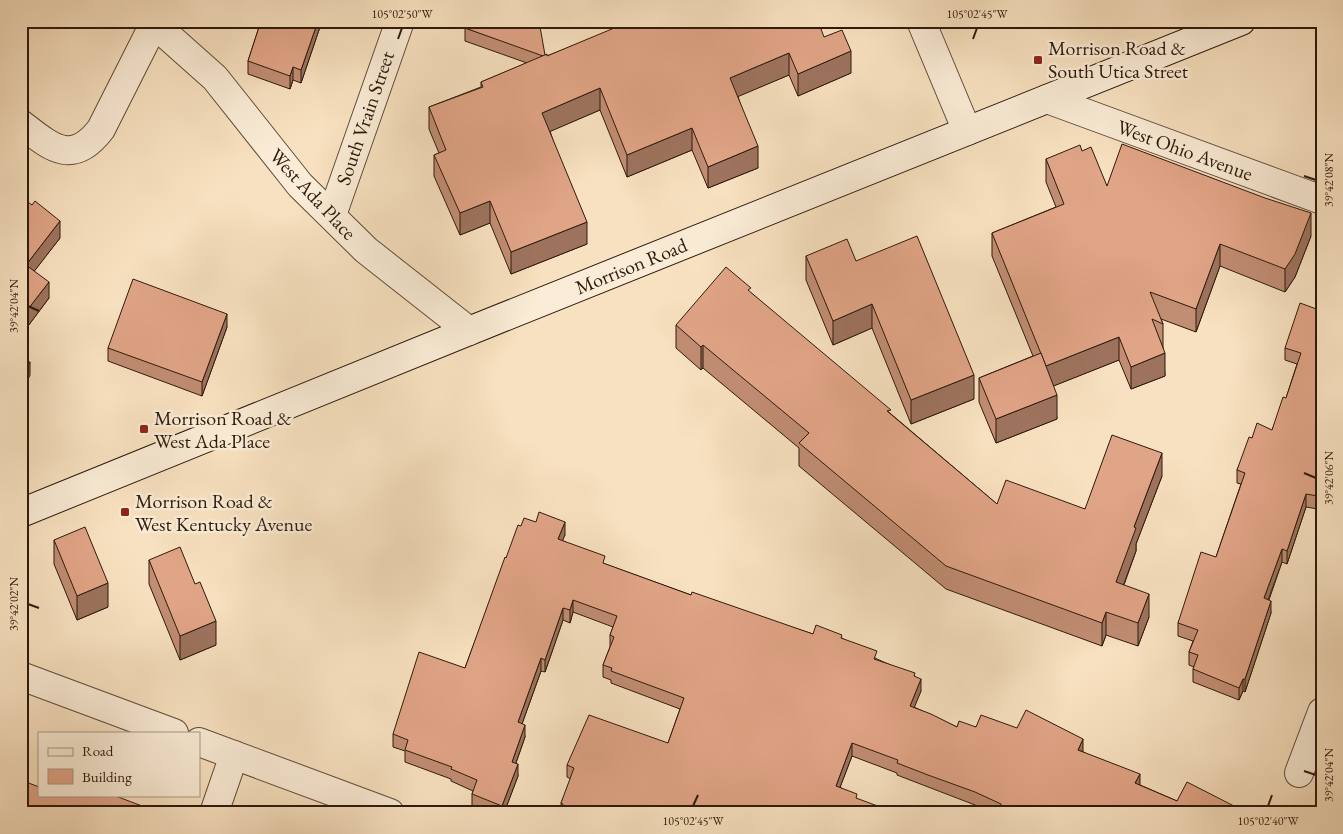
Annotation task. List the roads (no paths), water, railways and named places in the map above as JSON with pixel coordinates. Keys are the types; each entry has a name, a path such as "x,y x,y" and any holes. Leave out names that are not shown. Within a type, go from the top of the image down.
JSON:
{"street":[{"name":"South Vrain Street","path":"332,215 400,21"},
{"path":"921,21 968,131"},
{"name":"Morrison Road","path":"21,513 1241,21"},
{"name":"West Ada Place","path":"152,22 215,78 300,185 366,250 469,331"},
{"path":"21,124 57,149 67,152 85,146 101,129 152,22"},
{"name":"West Ohio Avenue","path":"1047,99 1322,200"},
{"path":"21,676 171,732"},
{"path":"1299,773 1322,712"},
{"path":"200,742 390,813"},
{"path":"214,813 234,755"}],"place":[{"name":"Morrison Road & South Utica Street","path":"1038,60"},
{"name":"Morrison Road & West Ada Place","path":"144,429"},
{"name":"Morrison Road & West Kentucky Avenue","path":"125,512"}]}
